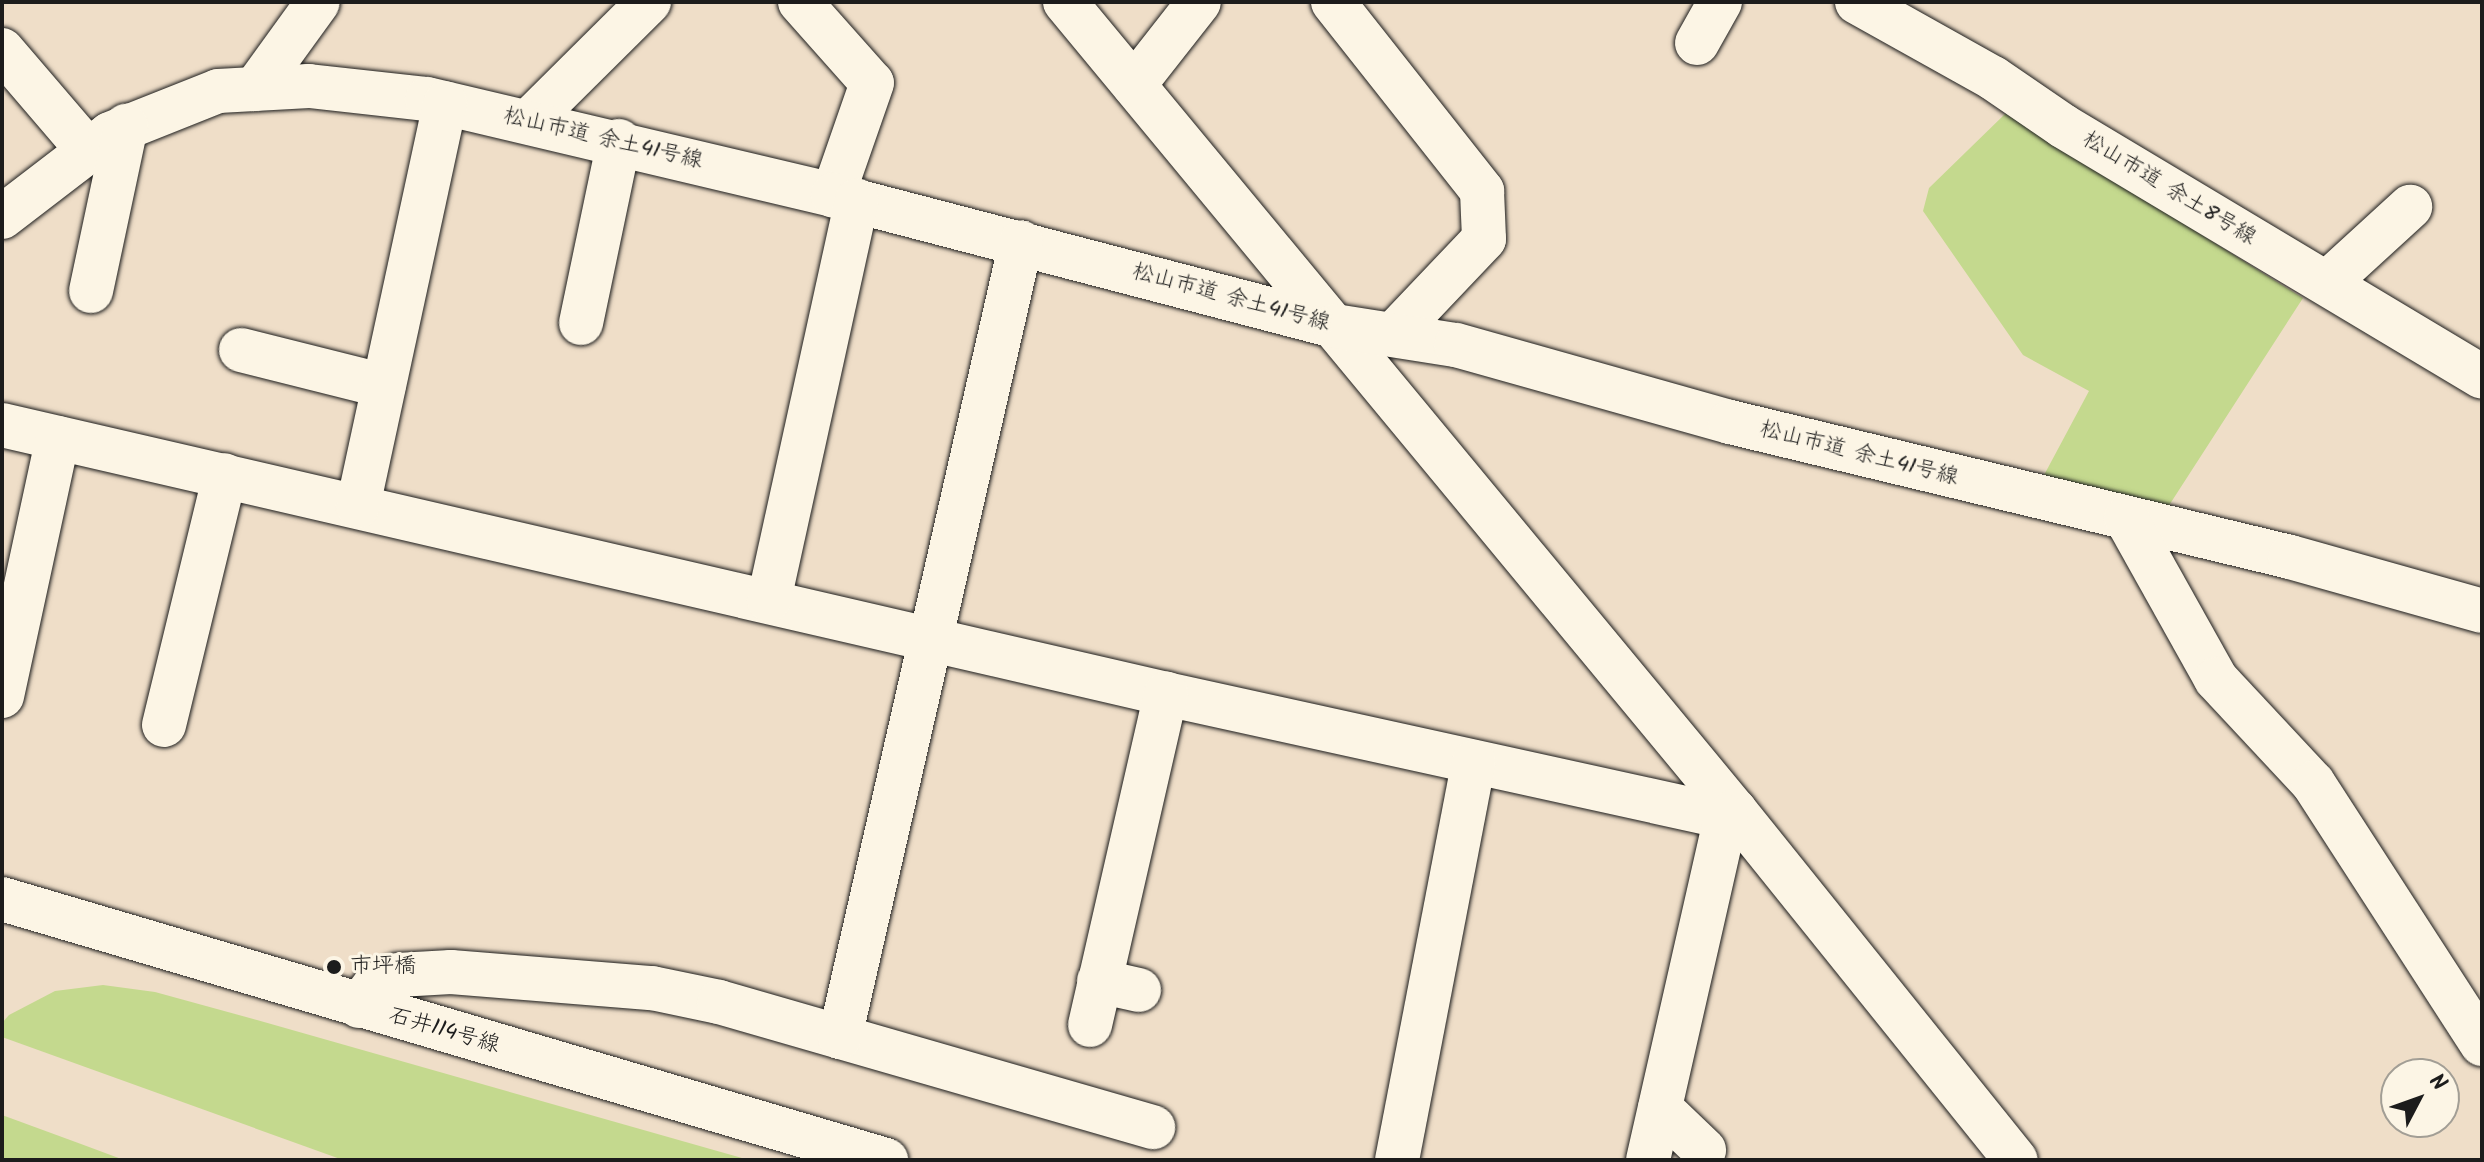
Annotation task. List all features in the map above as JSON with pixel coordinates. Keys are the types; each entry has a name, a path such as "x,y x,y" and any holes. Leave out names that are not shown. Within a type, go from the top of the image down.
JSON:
{"street":[{"path":"255,89 318,2"},
{"path":"530,120 649,2"},
{"path":"769,600 845,198 872,83 800,2"},
{"path":"1065,2 2016,1160"},
{"path":"1134,85 1199,2"},
{"path":"1333,2 1482,191 1484,239 1393,335"},
{"path":"1697,43 1720,2"},
{"name":"松山市道 余土8号線","path":"1857,2 1993,78 2063,126 2482,377"},
{"path":"2,50 86,148"},
{"name":"松山市道 余土41号線","path":"2,217 86,148 126,126 218,91 309,86 445,103 619,141 1021,242 1334,326 1456,345 1730,422 2290,557 2482,611"},
{"path":"358,506 445,103"},
{"path":"91,291 126,126"},
{"path":"581,323 619,141"},
{"path":"2327,283 2410,207"},
{"path":"840,1037 1021,242"},
{"path":"241,350 384,386"},
{"path":"2,425 930,636 1166,694 1474,762 1730,814"},
{"path":"2,696 58,438"},
{"path":"164,725 225,475"},
{"path":"2126,518 2216,679 2313,783 2482,1044"},
{"path":"1090,1025 1119,986 1166,694"},
{"path":"1397,1160 1474,762"},
{"path":"1648,1160 1730,814"},
{"name":"石井114号線","path":"2,899 886,1160"},
{"path":"359,1006 375,985 398,975 451,972 652,988 840,1037 1153,1127"},
{"path":"1660,1108 1704,1150"}],"green space":[{"path":"2006,113 2303,298 2168,507 2043,477 2089,391 2023,355 1923,211 1929,188"},
{"path":"103,985 155,992 749,1160 343,1160 2,1037 2,1023 9,1015 55,991"},
{"path":"2,1115 81,1144 124,1160 2,1160"}],"place":[{"name":"市坪橋","path":"334,967"}]}
